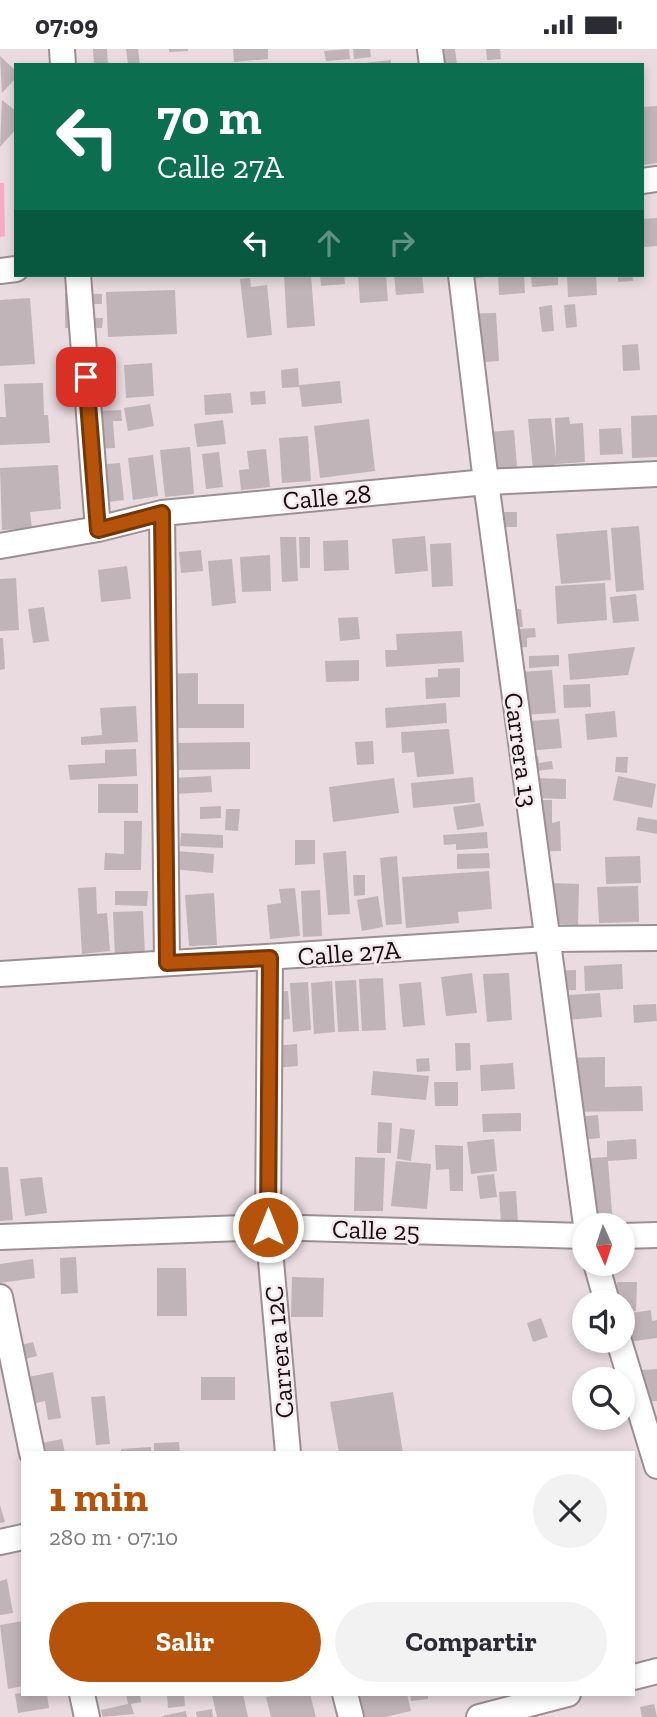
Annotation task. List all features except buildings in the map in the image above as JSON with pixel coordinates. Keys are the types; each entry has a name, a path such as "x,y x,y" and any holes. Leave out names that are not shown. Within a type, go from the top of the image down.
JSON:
{"street":[{"path":"78,277 98,530"},
{"name":"Carrera 13","path":"461,277 485,482 584,1213"},
{"name":"Calle 28","path":"0,545 98,530 162,513 485,482 657,474"},
{"path":"162,513 167,963"},
{"name":"Calle 27A","path":"0,974 547,939 657,938"},
{"name":"Carrera 12C","path":"270,958 268,1227 288,1451"},
{"name":"Calle 25","path":"0,1237 268,1227 572,1236"},
{"path":"635,1236 657,1235"},
{"path":"0,1297 32,1451"},
{"path":"623,1353 657,1466"},
{"path":"0,1542 21,1537"},
{"path":"635,1677 657,1671"},
{"path":"82,1696 87,1717"},
{"path":"346,1696 351,1717"},
{"path":"479,1717 560,1696"}],"shaded area":[{"path":"0,183 4,183 5,236 0,237"}],"route":[{"path":"86,377 98,530 162,513 167,963 270,958 268,1227"}]}
